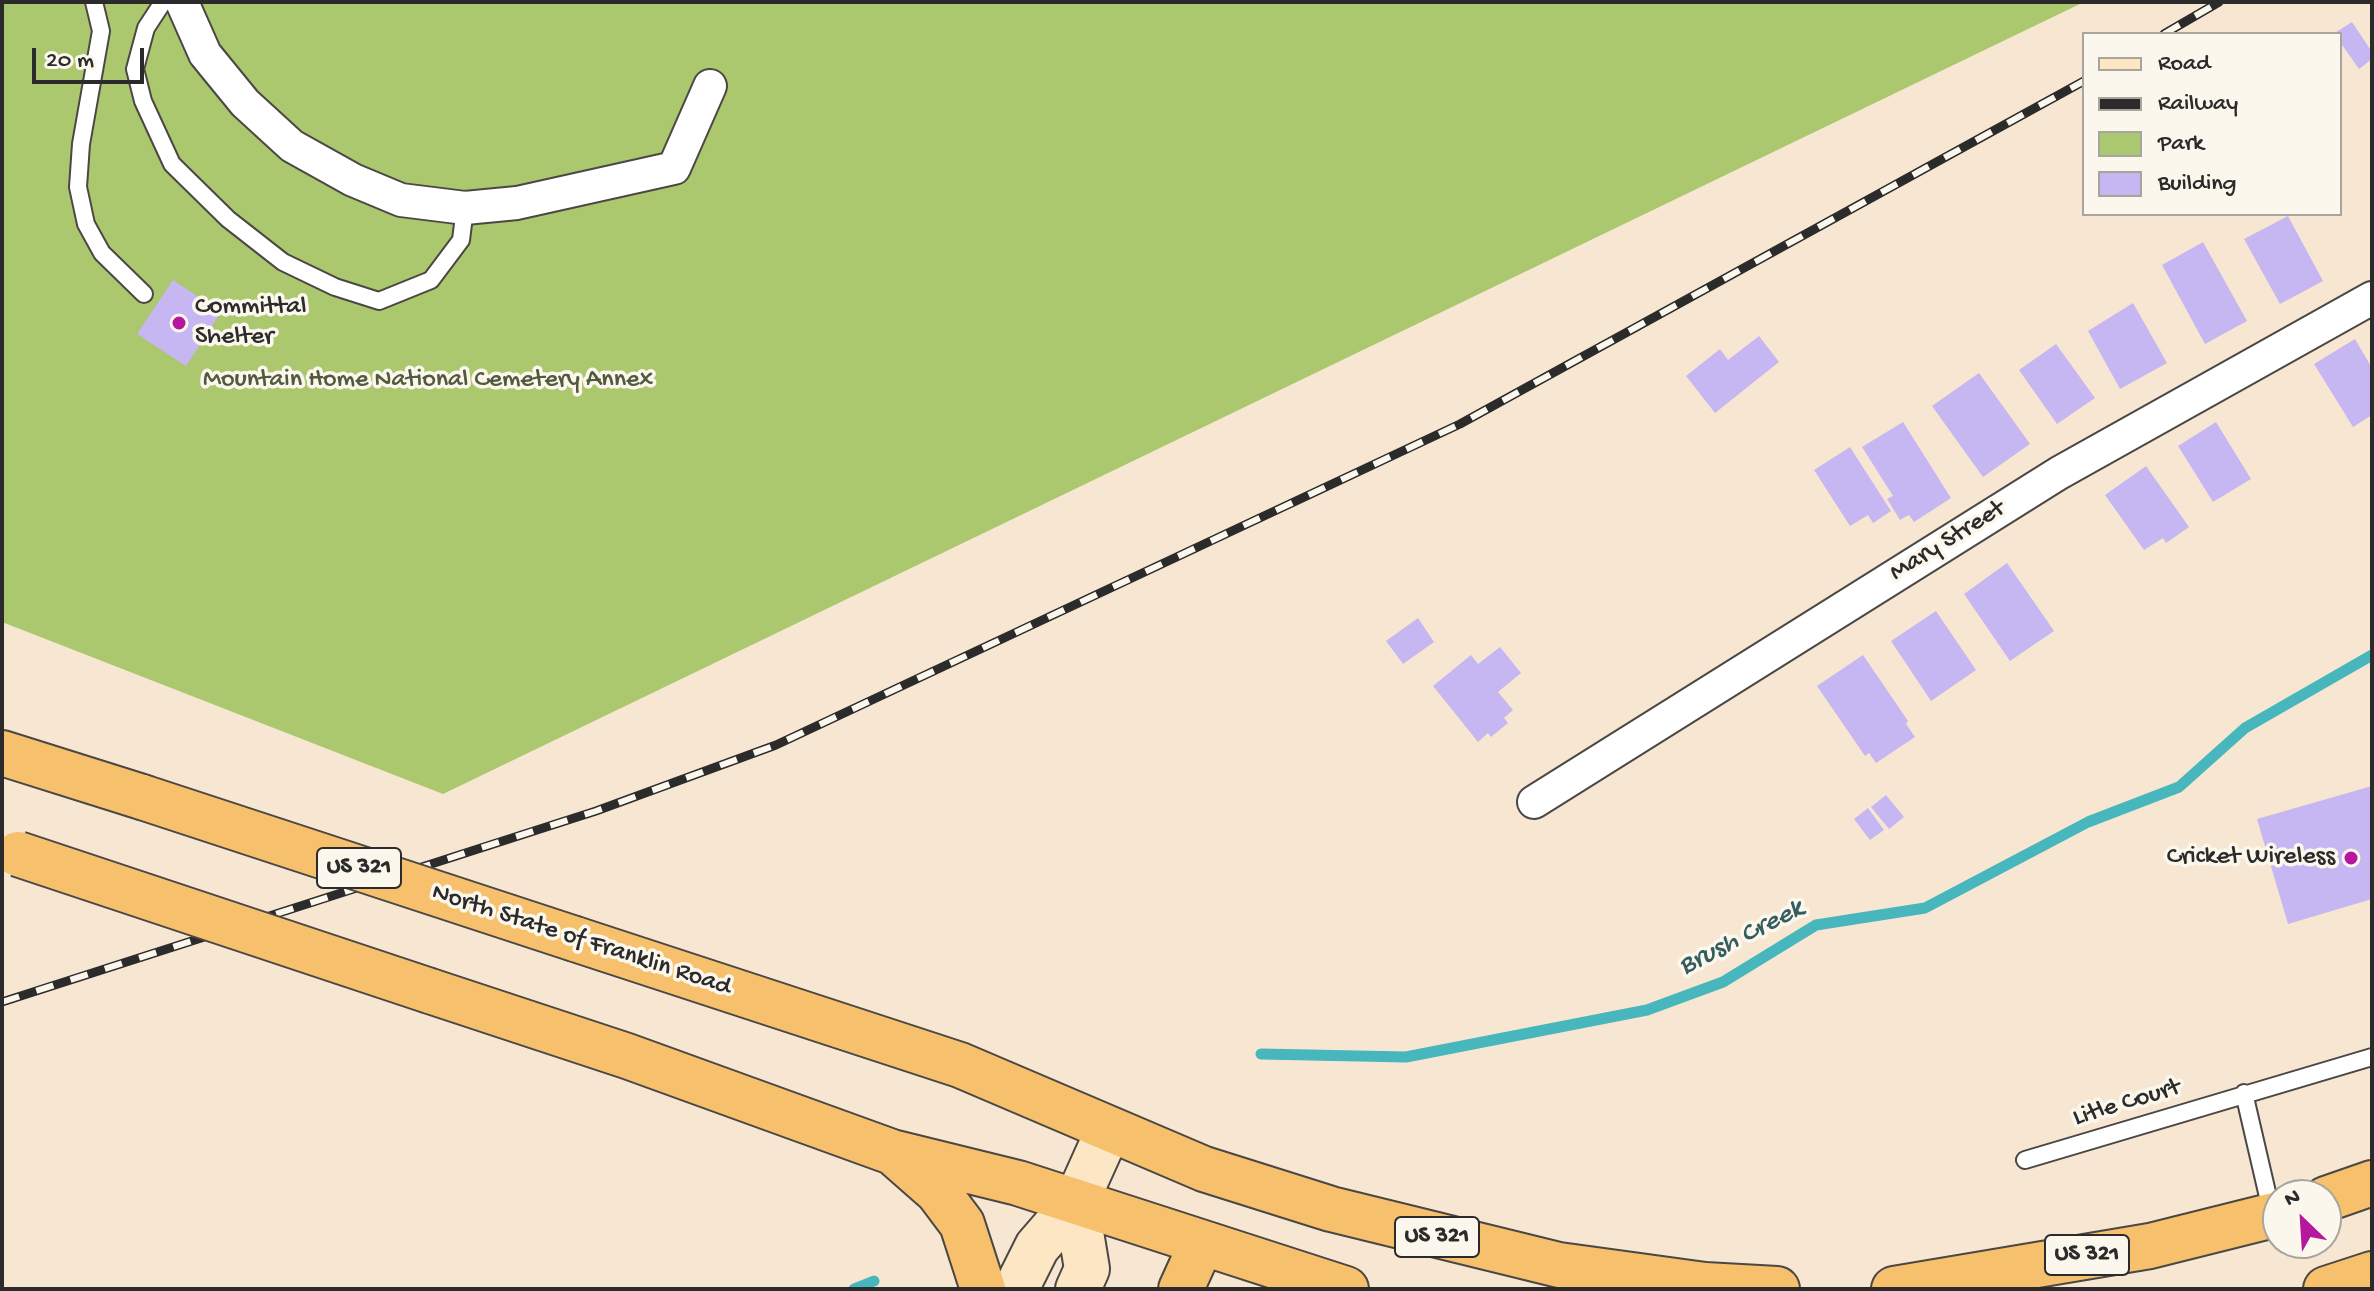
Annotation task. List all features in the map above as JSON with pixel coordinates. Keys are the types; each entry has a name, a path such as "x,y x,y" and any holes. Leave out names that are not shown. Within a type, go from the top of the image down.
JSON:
{"highway":[{"name":"North State of Franklin Road","path":"2,753 960,1065 1108,1131"},
{"path":"10,852 627,1056 892,1152 1076,1202 1201,1245 1346,1289"},
{"name":"US 321","path":"1108,1131 1204,1169 1317,1204 1496,1252 1626,1276 1777,1289"},
{"path":"892,1152 938,1192 962,1224 983,1289"},
{"path":"2342,1193 2372,1183"},
{"name":"US 321","path":"1894,1289 2150,1246 2262,1218"},
{"path":"1181,1289 1201,1245"},
{"path":"2326,1289 2372,1274"}],"main road":[{"path":"1016,1289 1037,1247 1076,1202 1108,1131"},
{"path":"1076,1202 1087,1269 1078,1289"}],"street":[{"path":"182,2 205,54 245,103 292,146 353,180 401,200 465,208 517,203 674,168 710,86"},
{"name":"Mary Street","path":"1534,802 2059,473 2372,298"}],"lane":[{"path":"94,2 101,31 81,144 78,187 86,224 102,253 144,294"},
{"path":"163,2 146,28 135,69 149,114 172,164 228,219 283,262 335,287 379,301 431,280 461,240 465,208"},
{"name":"Litle Court","path":"2025,1160 2372,1057"},
{"path":"2244,1093 2266,1179"}],"green space":[{"name":"Mountain Home National Cemetery Annex","path":"2,2 2084,2 443,794 2,622"}],"building":[{"path":"2352,22 2372,52 2372,59 2359,69 2342,45 2342,32 2336,32"},
{"path":"2288,216 2323,281 2280,304 2244,239"},
{"path":"2203,242 2247,321 2205,344 2162,265"},
{"name":"Committal Shelter","path":"173,280 221,312 186,366 137,334"},
{"path":"2133,303 2167,363 2120,389 2088,331"},
{"path":"1759,336 1779,362 1715,413 1686,376 1720,349 1728,360"},
{"path":"2355,339 2372,368 2372,415 2353,427 2314,364"},
{"path":"2056,344 2095,398 2057,424 2019,370"},
{"path":"1979,373 2030,444 1983,477 1932,406"},
{"path":"1903,422 1951,498 1914,522 1909,515 1900,520 1887,499 1893,496 1862,447"},
{"path":"2216,422 2251,479 2213,502 2178,446"},
{"path":"1850,447 1891,511 1873,523 1868,515 1850,526 1814,470"},
{"path":"2146,466 2189,527 2166,543 2163,538 2144,550 2105,495"},
{"path":"2007,563 2054,631 2010,661 1964,594"},
{"path":"1936,611 1976,670 1931,701 1891,641"},
{"path":"1418,618 1434,642 1403,664 1386,641"},
{"path":"1500,647 1521,673 1498,692 1513,710 1504,718 1508,723 1491,737 1488,733 1478,742 1433,686 1471,655 1478,664"},
{"path":"1863,655 1908,721 1906,724 1915,737 1876,763 1869,753 1865,756 1817,686"},
{"path":"2372,786 2372,899 2288,924 2257,819"},
{"path":"1886,795 1904,817 1889,829 1871,807"},
{"path":"1868,808 1884,830 1870,840 1854,819"}],"waterway":[{"name":"Brush Creek","path":"1261,1054 1406,1057 1647,1010 1723,982 1816,925 1925,908 2088,822 2179,787 2245,728 2372,655"},
{"name":"Brush Creek","path":"854,1289 874,1281"}],"railway":[{"path":"2167,32 2219,2"},
{"path":"2,1002 596,811 776,745 1460,424 2082,82"}],"place":[{"name":"Committal Shelter","path":"179,323"},
{"name":"Cricket Wireless","path":"2351,858"}]}
